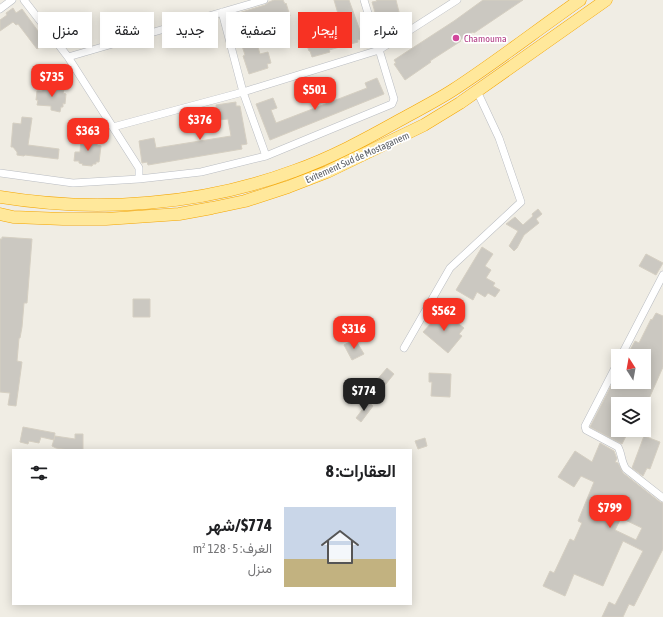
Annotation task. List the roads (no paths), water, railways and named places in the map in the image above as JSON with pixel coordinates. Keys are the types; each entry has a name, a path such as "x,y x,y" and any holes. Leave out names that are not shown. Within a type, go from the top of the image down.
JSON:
{"highway":[{"name":"Evitement Sud de Mostaganem","path":"0,197 55,204 100,205 143,203 182,199 221,192 258,183 295,171 338,152 388,127 452,90 580,0"},
{"name":"Evitement Sud de Mostaganem","path":"0,214 13,217 106,219 179,214 245,200 288,187 327,172 395,141 424,125 477,91 606,0"}],"street":[{"path":"0,9 12,0"},
{"path":"24,0 68,57 113,127 139,168 139,180"},
{"path":"68,57 264,0"},
{"path":"0,173 73,183 139,180 201,172 266,156 392,104 394,99 364,0"},
{"path":"113,127 242,92 380,50 457,0"},
{"path":"222,12 242,92 266,156"},
{"path":"404,348 450,268 521,202 499,138 477,91"},
{"path":"625,349 663,275"},
{"path":"611,376 585,428 586,430 618,447 623,465 626,469 663,498"}],"place":[{"name":"Chamouma","path":"456,38"}]}
